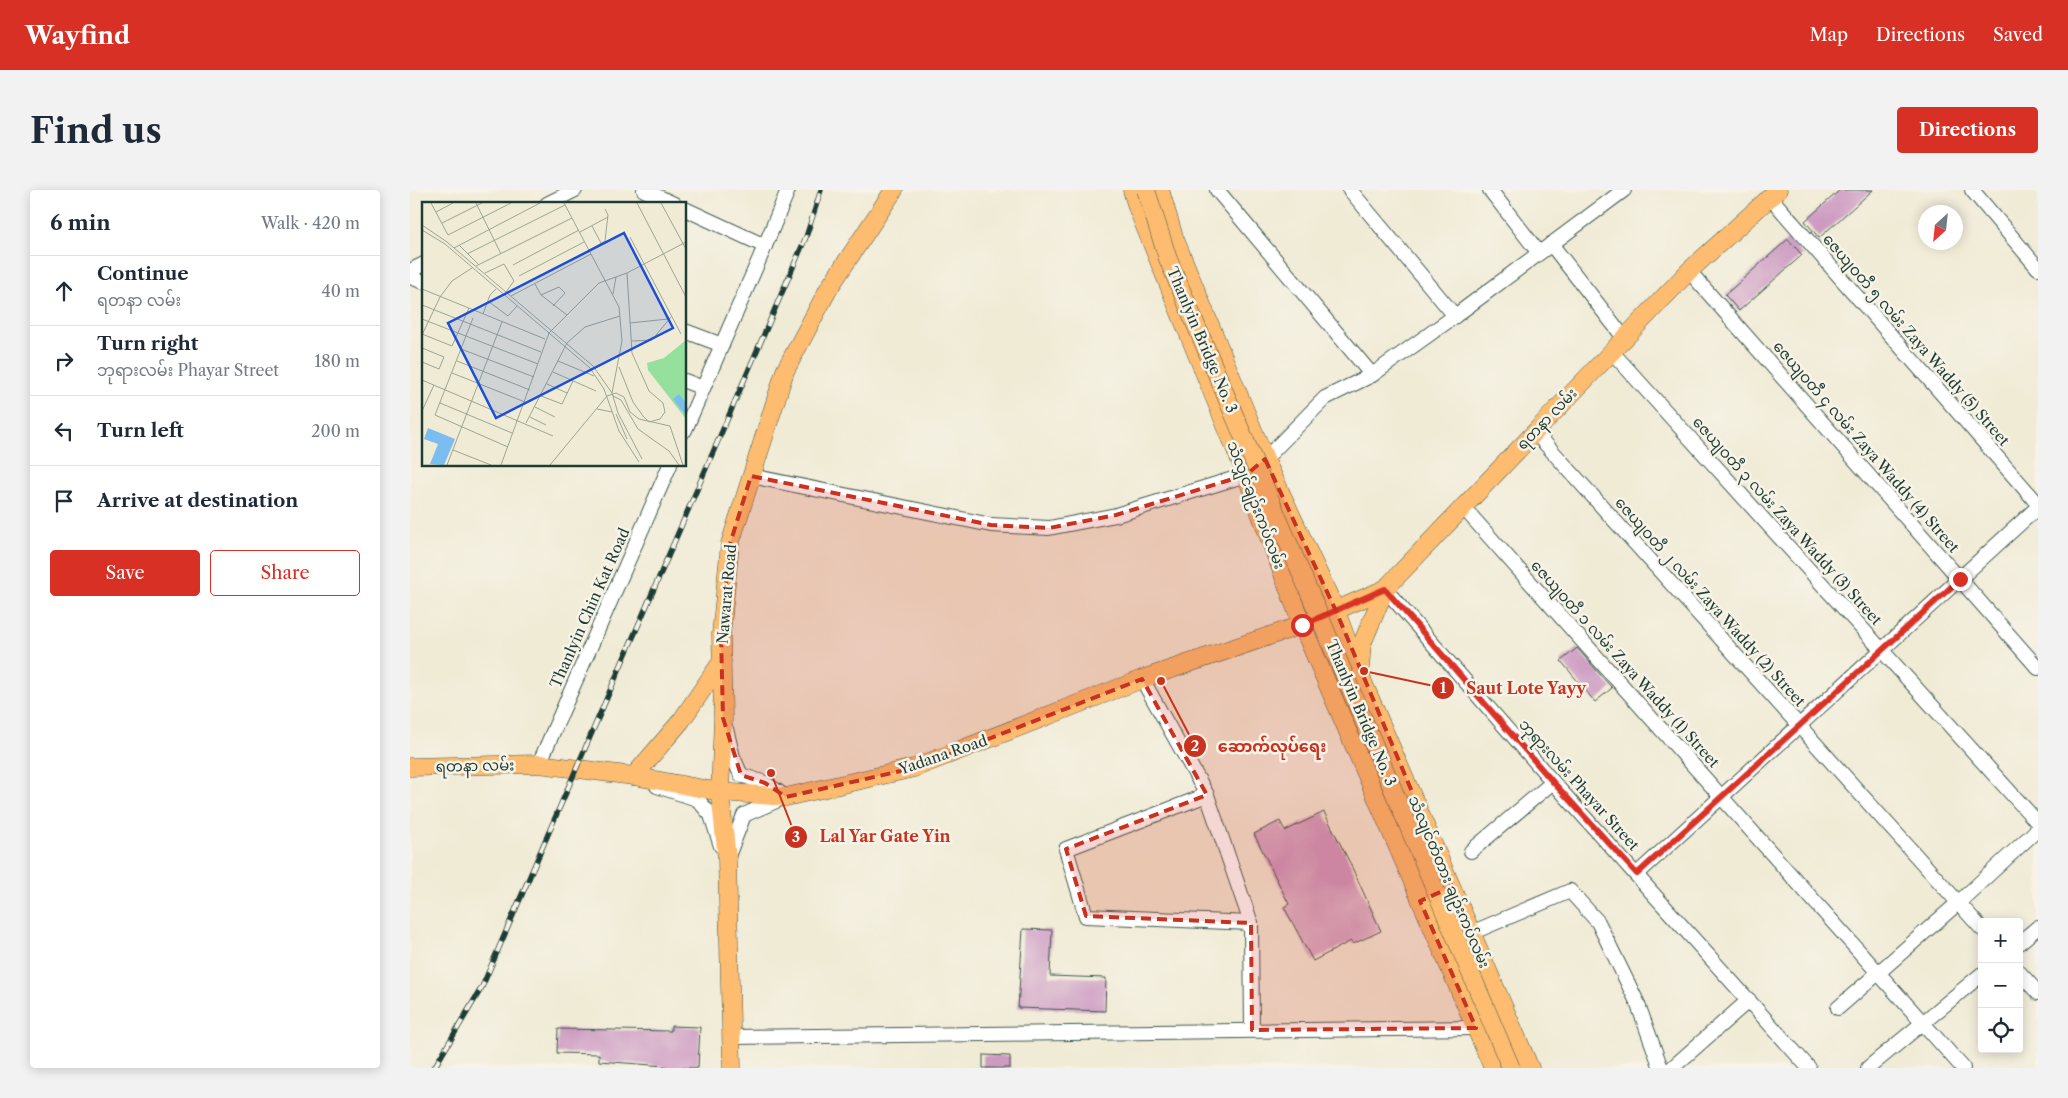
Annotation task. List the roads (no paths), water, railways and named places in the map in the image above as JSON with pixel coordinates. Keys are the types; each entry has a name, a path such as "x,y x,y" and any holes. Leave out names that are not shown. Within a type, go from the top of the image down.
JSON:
{"main road":[{"name":"Nawarat Road","path":"732,1068 727,859 720,792 724,718 721,634 730,544 785,371 830,288 894,190"},
{"name":"သံလျှင်ချဉ်းကပ်လမ်း","path":"1132,190 1137,207 1246,475 1302,625"},
{"name":"Thanlyin Bridge No. 3","path":"1146,190 1168,259 1511,1068"},
{"name":"သံလျှင်ချဉ်းကပ်လမ်း","path":"1160,190 1174,237 1265,458 1336,612"},
{"name":"ရတနာ လမ်း","path":"1302,625 1336,612 1385,589 1689,271 1774,194"},
{"path":"1360,673 1362,644 1385,589"},
{"name":"သံလျင်တံတား ချဉ်းကပ်လမ်း","path":"1336,612 1360,673 1530,1068"},
{"name":"Yadana Road","path":"539,764 634,776 720,792 786,797 914,768 1142,679 1302,625"},
{"path":"1302,625 1493,1068"},
{"path":"634,776 681,721 722,661"},
{"name":"ရတနာ လမ်း","path":"410,767 539,764"},
{"path":"1420,901 1452,887"}],"street":[{"path":"551,202 575,190"},
{"path":"644,190 670,202"},
{"path":"686,428 788,190"},
{"path":"1217,190 1372,375"},
{"path":"1350,190 1454,316"},
{"path":"1490,190 1539,253"},
{"path":"751,476 991,525 1049,528 1116,515 1246,475 1325,398 1372,375 1624,190"},
{"path":"1972,190 2038,268"},
{"name":"ဇေယျဝတီ ၅ လမ်း Zaya Waddy (5) Street","path":"1774,194 2038,505"},
{"path":"686,209 765,246"},
{"path":"1551,244 1625,339"},
{"path":"410,271 422,265"},
{"name":"ဇေယျဝတီ ၄ လမ်း Zaya Waddy (4) Street","path":"1689,271 2038,668"},
{"path":"410,277 422,281"},
{"path":"686,331 722,345"},
{"name":"ဇေယျဝတီ ၃ လမ်း Zaya Waddy (3) Street","path":"1612,352 2038,823"},
{"path":"686,381 703,388"},
{"name":"ဇေယျဝတီ ၂ လမ်း Zaya Waddy (2) Street","path":"1534,431 1978,924"},
{"name":"Thanlyin Chin Kat Road","path":"539,764 670,466"},
{"path":"1637,874 1960,579 2038,505"},
{"name":"ဇေယျဝတီ ၁ လမ်း Zaya Waddy (1) Street","path":"1463,507 1962,1068"},
{"name":"ဘုရားလမ်း Phayar Street","path":"1385,589 1553,782 1809,1068"},
{"path":"1142,679 1207,795 1251,923 1252,1030"},
{"path":"724,718 733,757 741,775 765,783 786,797"},
{"path":"634,776 697,799 711,815 716,834 727,859"},
{"path":"1471,851 1553,782"},
{"path":"1207,795 1066,849 1086,916 1251,923"},
{"path":"727,859 744,815 786,797"},
{"path":"1838,1008 2038,829"},
{"path":"1471,933 1570,891 1598,922 1637,1002 1661,1068"},
{"path":"2023,940 2038,927"},
{"path":"2023,976 2038,993"},
{"path":"1868,1068 1978,977"},
{"path":"1672,1068 1749,1000"},
{"path":"731,1037 1476,1028"}],"railway":[{"path":"434,1068 482,987 806,237 821,190"}],"place":[{"name":"Saut Lote Yayy","path":"1364,671"},
{"name":"ဆောက်လုပ်ရေး","path":"1161,681"},
{"name":"Lal Yar Gate Yin","path":"771,773"}]}
